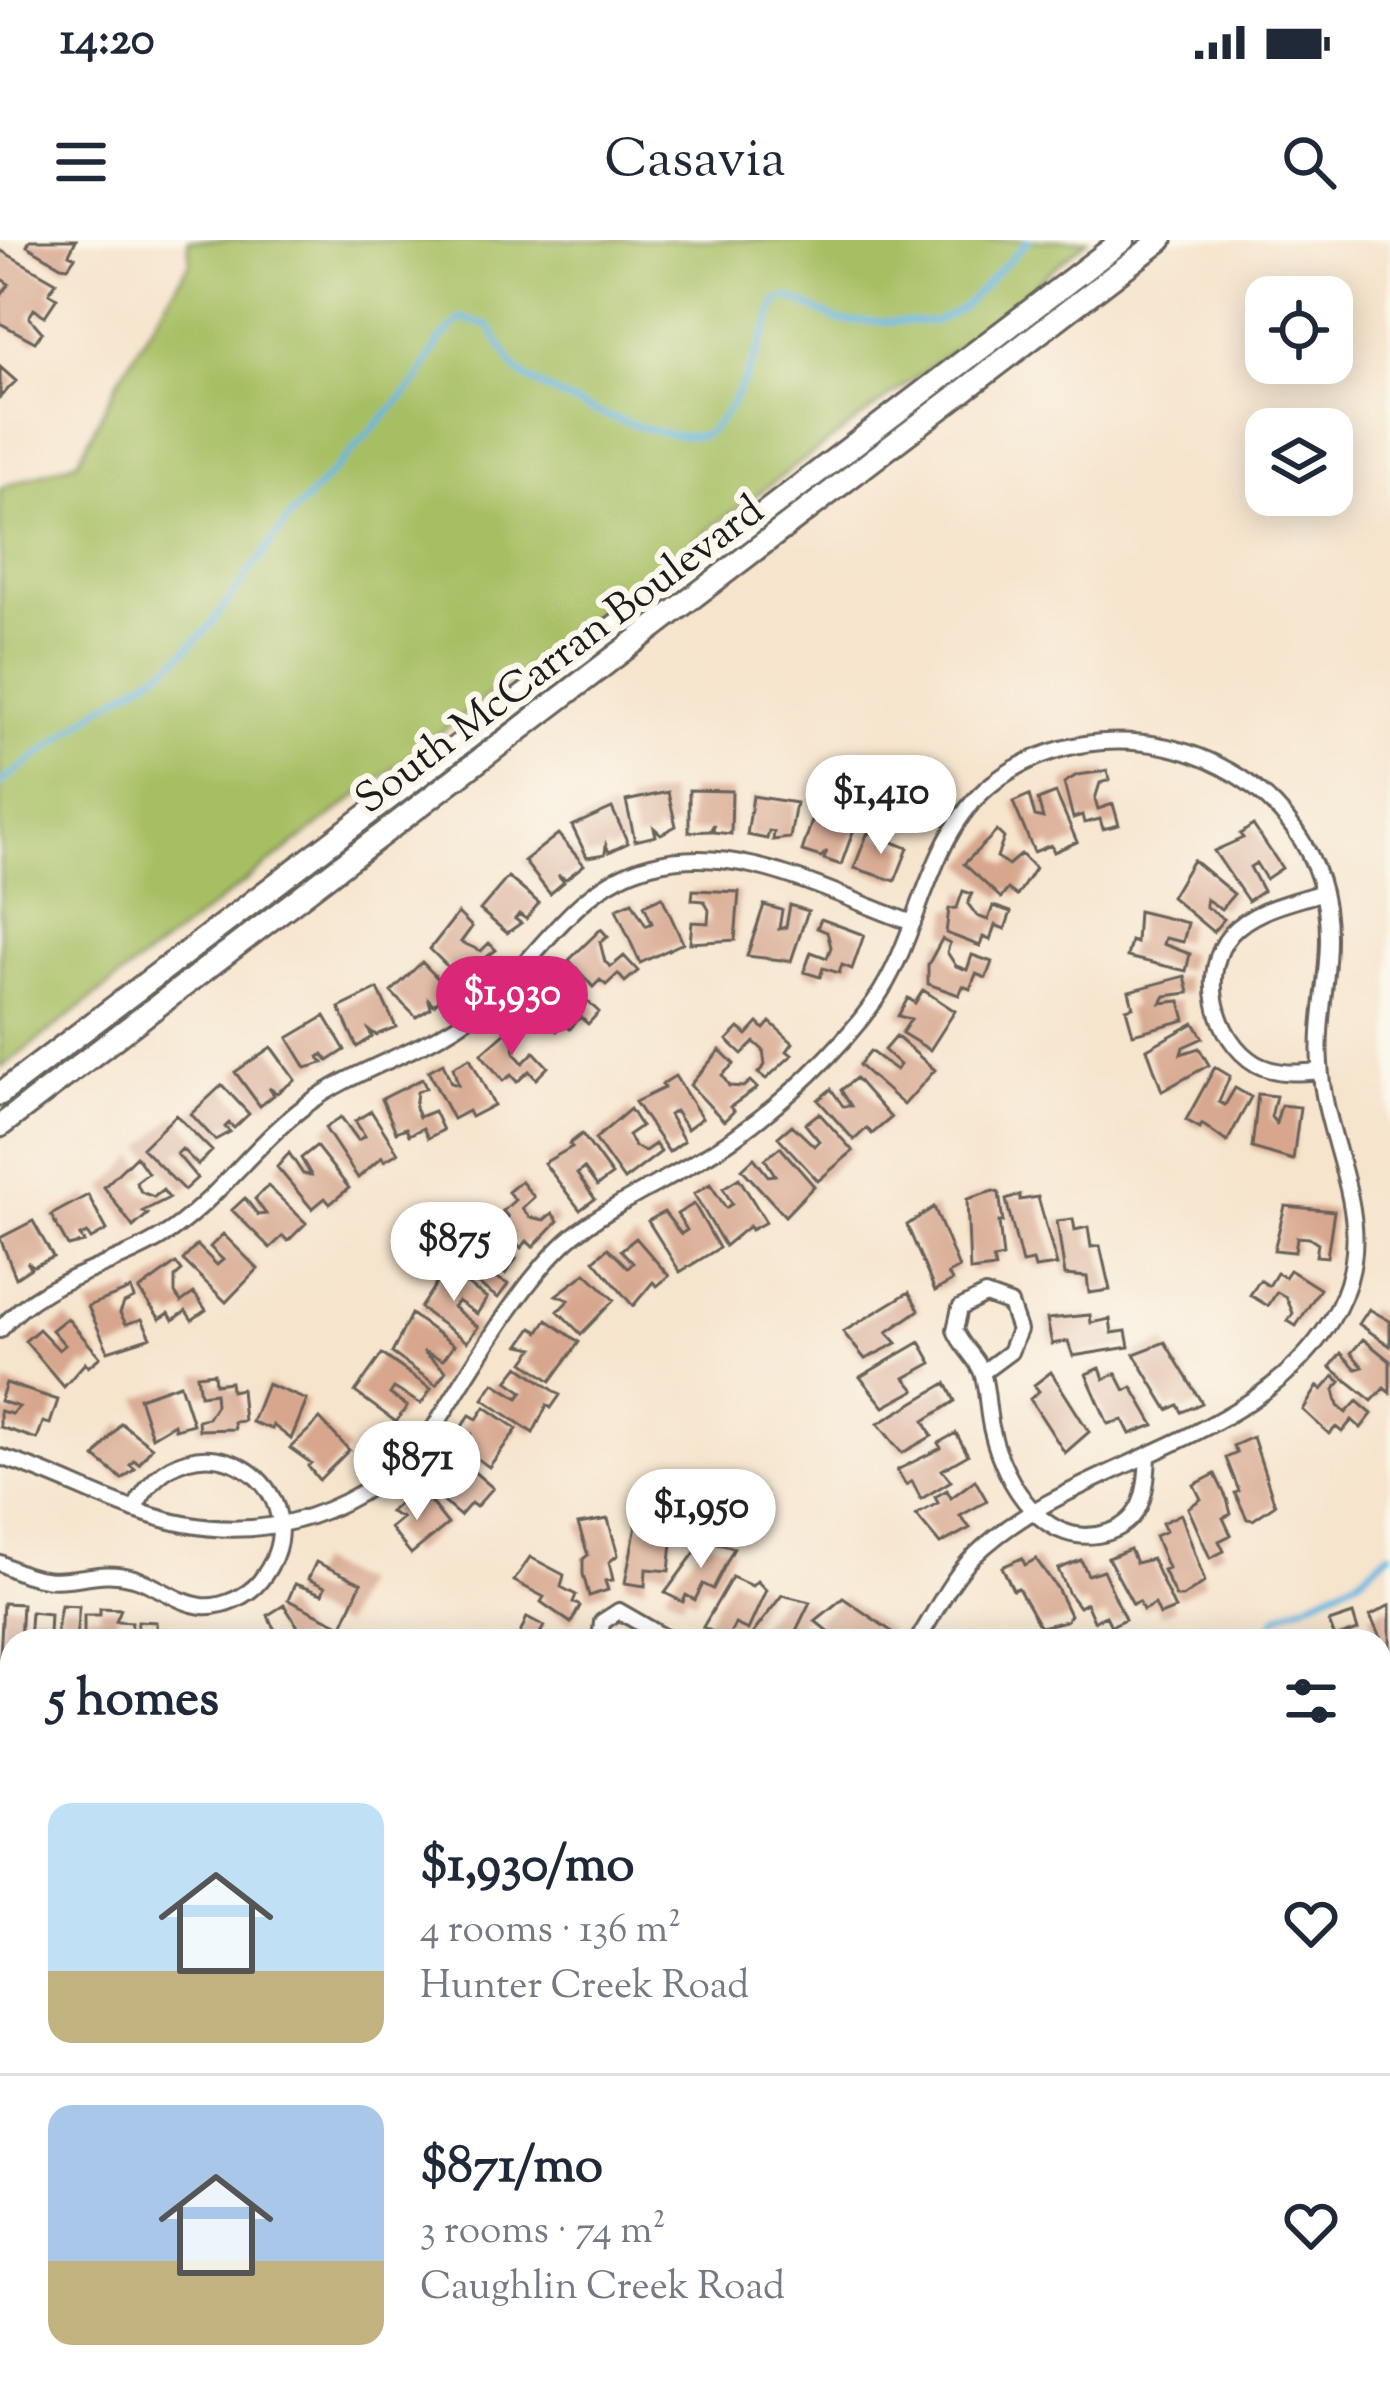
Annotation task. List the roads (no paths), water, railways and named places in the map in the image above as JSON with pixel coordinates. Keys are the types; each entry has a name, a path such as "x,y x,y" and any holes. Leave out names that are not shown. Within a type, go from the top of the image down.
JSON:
{"main road":[{"name":"South McCarran Boulevard","path":"0,1094 1123,240"},
{"name":"South McCarran Boulevard","path":"0,1126 1161,240"}],"street":[{"path":"0,1456 134,1510 198,1527 281,1528 340,1508 399,1469 424,1443 560,1248 760,1116 855,1027 894,969 946,842 977,797 1050,751 1100,739 1156,742 1239,776 1284,816 1301,840 1323,892 1328,944 1320,1071 1356,1222 1350,1276 1340,1304 1306,1352 1274,1379 1214,1423 1032,1514 974,1557 925,1629"},
{"path":"0,1330 56,1284 170,1231 304,1106 458,1026 502,987 573,909 621,875 677,859 739,861 913,923"},
{"path":"1320,1071 1272,1070 1241,1052 1224,1026 1213,980 1221,948 1248,920 1323,892"},
{"path":"982,1372 1010,1352 1019,1330 1010,1304 986,1295 960,1308 955,1330 982,1372 995,1442 1032,1514 1088,1536 1119,1528 1144,1500 1148,1457"},
{"path":"0,1563 51,1583 133,1578 203,1606 222,1604 253,1590 264,1575 281,1528 268,1490 256,1475 223,1458 187,1459 170,1465 144,1490 134,1510"},
{"path":"601,1629 602,1622 619,1611 650,1629"}],"waterway":[{"path":"0,784 102,707 173,663 208,628 292,515 417,382 440,340 462,318 489,326 511,362 533,382 612,418 693,436 708,432 729,407 777,301 789,297 839,321 934,322 962,308 1029,240"},
{"path":"1269,1629 1278,1616 1358,1579 1390,1553"}]}
